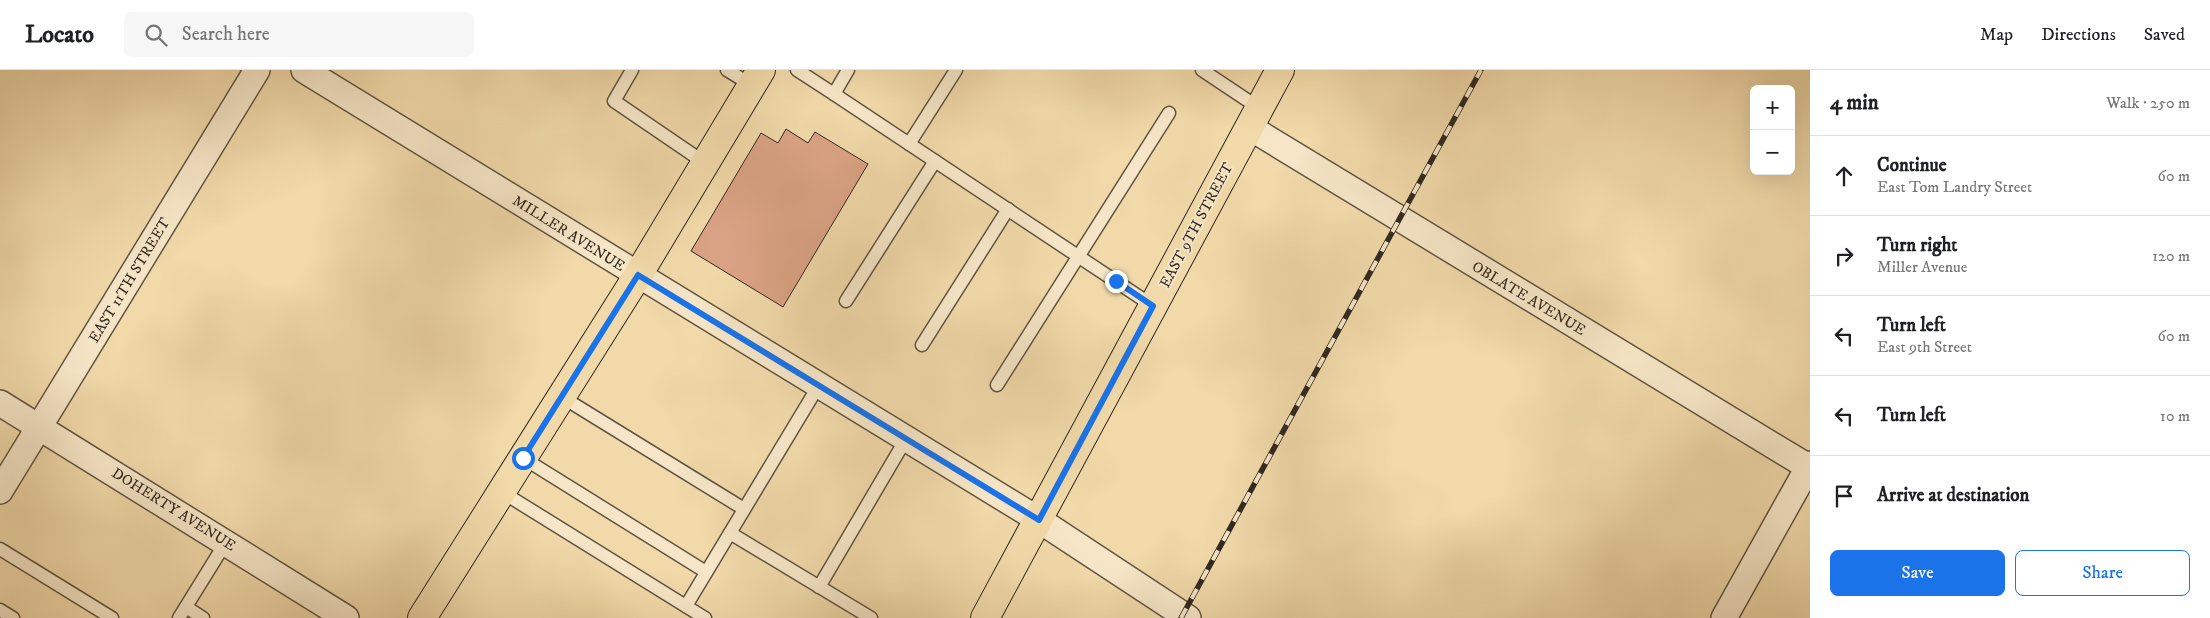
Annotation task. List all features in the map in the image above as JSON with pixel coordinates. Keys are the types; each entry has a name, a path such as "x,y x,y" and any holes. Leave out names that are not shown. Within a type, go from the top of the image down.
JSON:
{"main road":[{"name":"EAST 9TH STREET","path":"985,618 1280,70"},
{"path":"422,618 638,275 757,78"}],"street":[{"name":"EAST 11TH STREET","path":"0,491 257,70"},
{"name":"MILLER AVENUE","path":"304,70 1039,520 1188,618"},
{"name":"OBLATE AVENUE","path":"1254,118 1809,466"},
{"name":"DOHERTY AVENUE","path":"0,403 346,618"},
{"path":"1724,618 1809,466"}],"lane":[{"path":"632,70 614,101 705,163"},
{"path":"727,70 757,78"},
{"path":"797,70 1153,306"},
{"path":"834,94 848,70"},
{"path":"910,144 956,70"},
{"path":"1202,70 1254,118"},
{"path":"997,385 1169,113"},
{"path":"846,301 935,161"},
{"path":"922,345 1008,209"},
{"path":"686,606 819,386"},
{"path":"562,397 744,509"},
{"path":"819,587 906,439"},
{"path":"523,458 706,572"},
{"path":"502,492 705,618"},
{"path":"730,532 871,618"},
{"path":"203,618 182,613 226,542"},
{"path":"0,549 112,618"},
{"path":"0,610 13,618"}],"building":[{"path":"786,129 808,143 815,132 868,164 783,307 691,251 761,133 778,143"}],"railway":[{"path":"1181,618 1481,70"}],"route":[{"path":"523,458 638,275 1039,520 1153,306 1116,281"}]}
